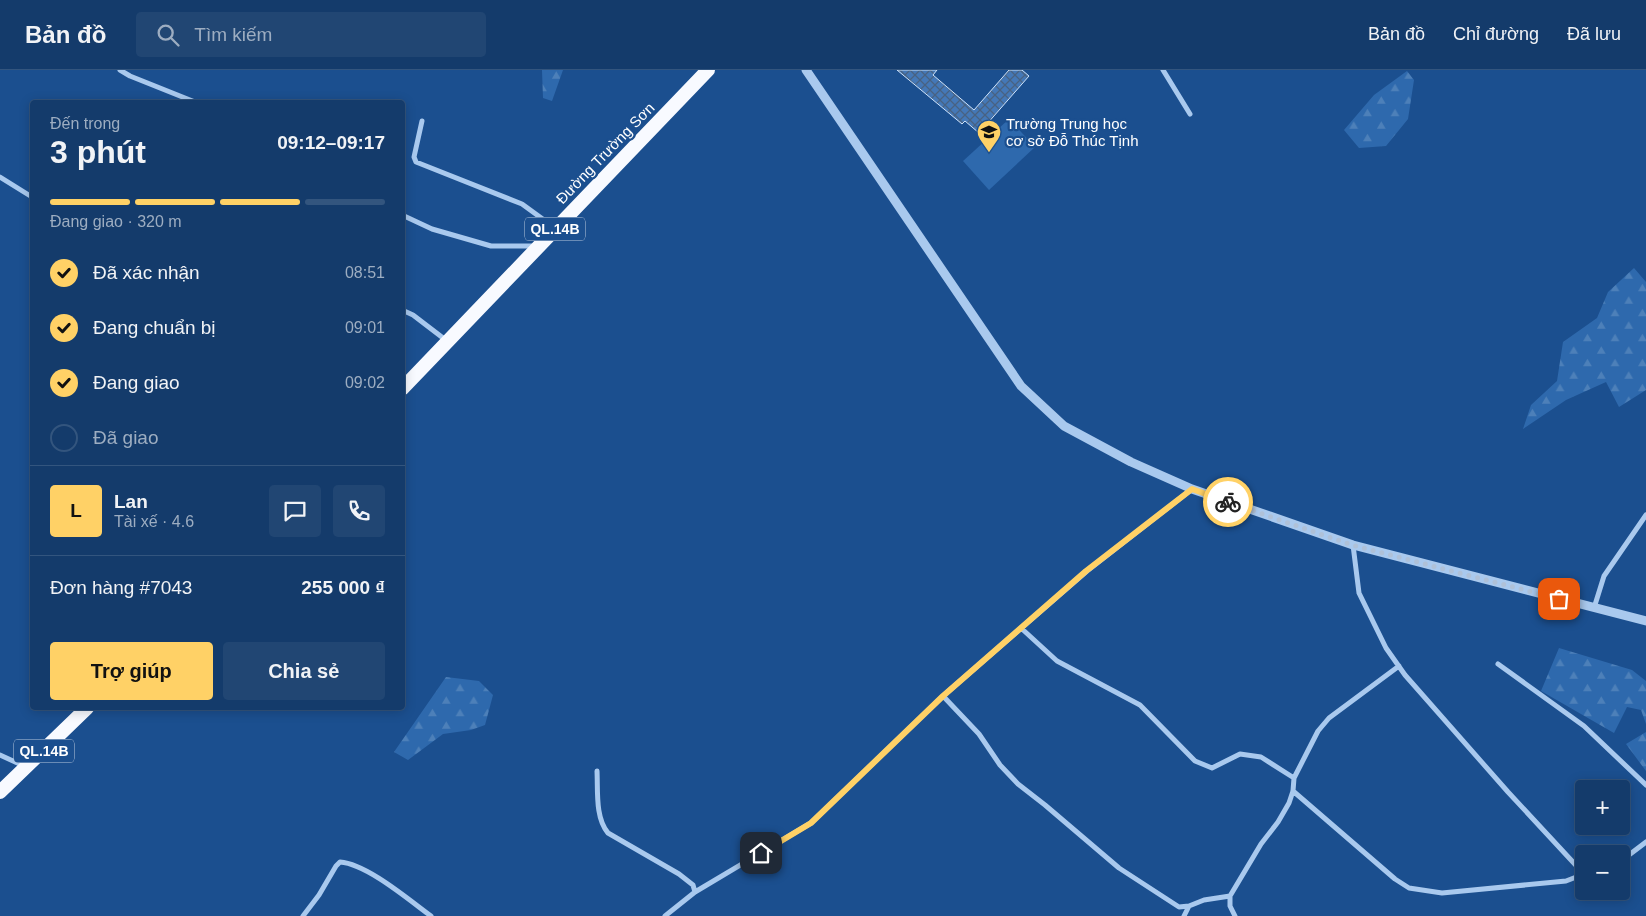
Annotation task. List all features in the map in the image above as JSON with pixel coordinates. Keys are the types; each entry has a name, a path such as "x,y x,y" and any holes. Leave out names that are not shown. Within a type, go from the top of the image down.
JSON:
{"highway":[{"name":"Đường Trường Sơn","path":"405,387 708,70"},
{"name":"QL.14B","path":"0,792 85,710"}],"street":[{"path":"120,70 190,100"},
{"path":"806,70 1021,386 1064,426 1131,462 1192,489 1352,545 1646,621"},
{"path":"1163,70 1190,114"},
{"path":"422,121 414,157 416,162 522,204 556,228"},
{"path":"0,176 30,195"},
{"path":"405,216 432,229 492,246 539,246"},
{"path":"405,311 413,315 449,343"},
{"path":"665,916 695,892 811,823 943,696 1086,571 1192,489"},
{"path":"1594,608 1604,576 1646,515"},
{"path":"1352,545 1359,593 1386,648 1398,666 1508,792 1575,864"},
{"path":"1021,628 1057,661 1140,705 1195,761 1212,768 1240,754 1262,757 1294,778"},
{"path":"1498,664 1584,726 1646,785"},
{"path":"1234,916 1230,906 1230,896 1289,802 1293,791 1294,778 1318,731 1329,718 1398,666"},
{"path":"943,696 980,734 1000,764 1018,784 1119,868 1179,907 1189,906 1204,900 1230,896"},
{"path":"0,755 27,768"},
{"path":"597,771 600,815 604,828 608,833 679,874 693,885 695,892"},
{"path":"1293,791 1395,879 1409,888 1442,893 1566,880 1575,877"},
{"path":"1630,854 1646,842"},
{"path":"303,916 340,862 347,863 374,876 431,916"},
{"path":"1184,916 1189,906"}],"green space":[{"path":"542,70 563,70 552,101 543,98"},
{"path":"1407,71 1414,80 1408,119 1386,146 1359,148 1344,130 1374,95"},
{"path":"1009,119 1035,147 989,190 963,161"},
{"path":"1634,268 1646,282 1646,390 1619,407 1606,382 1566,400 1523,429 1531,405 1557,381 1563,342 1597,318 1608,292"},
{"path":"1559,648 1632,670 1646,681 1646,724 1641,710 1627,707 1614,733 1541,691"},
{"path":"446,677 479,681 493,695 485,725 471,730 443,734 408,760 394,752"},
{"path":"1646,732 1646,771 1626,744"}],"building":[{"path":"897,70 937,70 933,75 974,110 1009,70 1022,70 1029,76 979,133 965,121 962,124"}],"way so far":[{"path":"1228,502 1352,545 1559,599"}],"place":[{"name":"Trường Trung học cơ sở Đỗ Thúc Tịnh","path":"989,153"}],"route":[{"path":"761,853 811,823 943,696 1086,571 1192,489 1228,502"}]}
